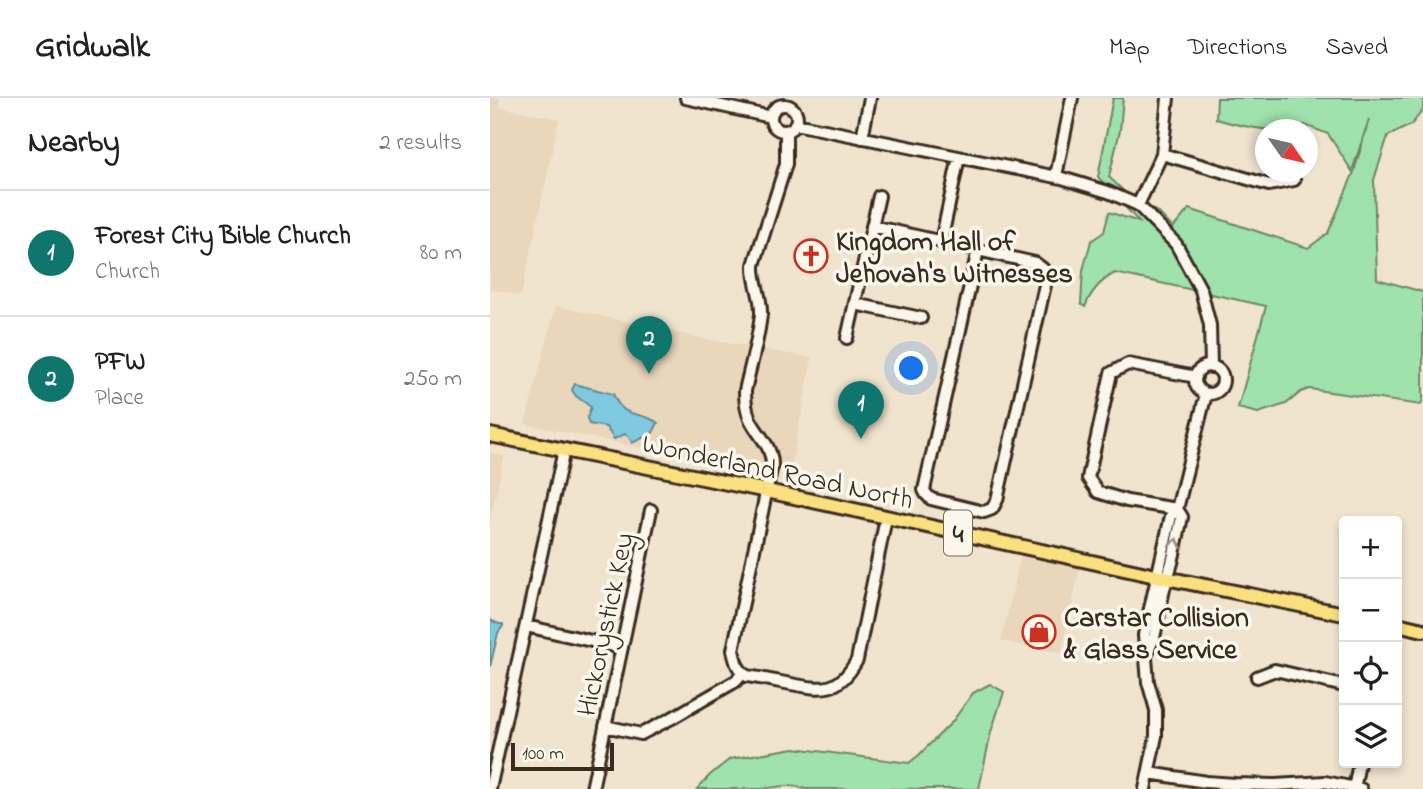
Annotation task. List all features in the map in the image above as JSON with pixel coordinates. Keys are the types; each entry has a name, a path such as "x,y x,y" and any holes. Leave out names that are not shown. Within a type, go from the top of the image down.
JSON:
{"main road":[{"name":"Wonderland Road North","path":"490,435 1339,613"},
{"path":"1402,626 1423,630"}],"street":[{"path":"686,98 771,117"},
{"path":"862,138 870,98"},
{"path":"1056,176 1072,98"},
{"path":"1138,205 1161,154 1168,98"},
{"path":"886,519 857,660 850,672 838,683 821,689 747,676 743,673 735,661 733,650 772,458 766,443 750,419 745,391 761,316 753,275 786,164 791,128 796,114 784,102 776,108 771,117 778,130 791,128 862,138 1056,176 1108,192 1138,205 1176,244 1201,290 1210,325 1211,367"},
{"path":"1161,154 1255,182"},
{"path":"941,242 959,157"},
{"path":"1256,182 1269,186 1286,182"},
{"path":"847,338 879,197"},
{"path":"872,226 941,242 978,250 1035,263 1041,266 1045,273 1045,285 997,500 992,509 985,512 931,499 924,490 978,250"},
{"path":"855,304 920,318"},
{"path":"1177,509 1098,492 1088,478 1111,373 1128,364 1196,377"},
{"path":"1211,367 1219,371 1223,379 1218,391 1206,394 1198,389 1196,377 1202,368 1211,367"},
{"path":"1145,789 1156,736 1156,710 1149,682 1144,635 1162,577 1171,516 1177,509 1206,394"},
{"path":"491,789 564,450"},
{"path":"951,532 957,506"},
{"name":"Hickorystick Key","path":"592,789 651,510"},
{"path":"526,626 622,648"},
{"path":"1257,677 1275,670 1339,685"},
{"path":"605,726 641,734 736,681 743,673"},
{"path":"1149,773 1225,783 1275,785 1325,782 1356,789 1358,768"}],"shaded area":[{"path":"490,98 500,98 499,107 559,119 521,296 490,289"},
{"path":"556,306 700,338 812,358 790,473 676,455 525,424"},
{"path":"490,453 504,456 490,520"},
{"path":"1022,551 1081,563 1061,653 1001,641"}],"green space":[{"path":"1113,98 1123,98 1120,130 1109,177 1130,197 1159,213 1173,228 1189,209 1308,248 1328,233 1354,172 1369,119 1352,171 1328,134 1318,130 1318,119 1255,119 1255,128 1249,127 1216,119 1217,98 1423,98 1423,110 1411,125 1388,136 1374,180 1377,279 1423,292 1421,405 1309,389 1286,404 1258,413 1238,408 1266,306 1115,273 1097,287 1085,307 1081,304 1083,270 1091,241 1104,232 1109,212 1139,222 1098,177"},
{"path":"990,684 1004,692 991,732 979,789 805,789 788,786 697,789 730,759 794,748 909,763 952,722 973,693"}],"water":[{"path":"575,384 613,394 622,408 658,423 652,434 632,443 625,434 614,439 606,427 589,424 587,418 591,407 576,396 572,390"},
{"path":"490,620 503,626 498,633 490,667"}],"place":[{"name":"Kingdom Hall of Jehovah's Witnesses","path":"811,256"},
{"name":"PFW","path":"649,374"},
{"name":"Forest City Bible Church","path":"861,439"},
{"name":"Carstar Collision & Glass Service","path":"1039,632"}]}
